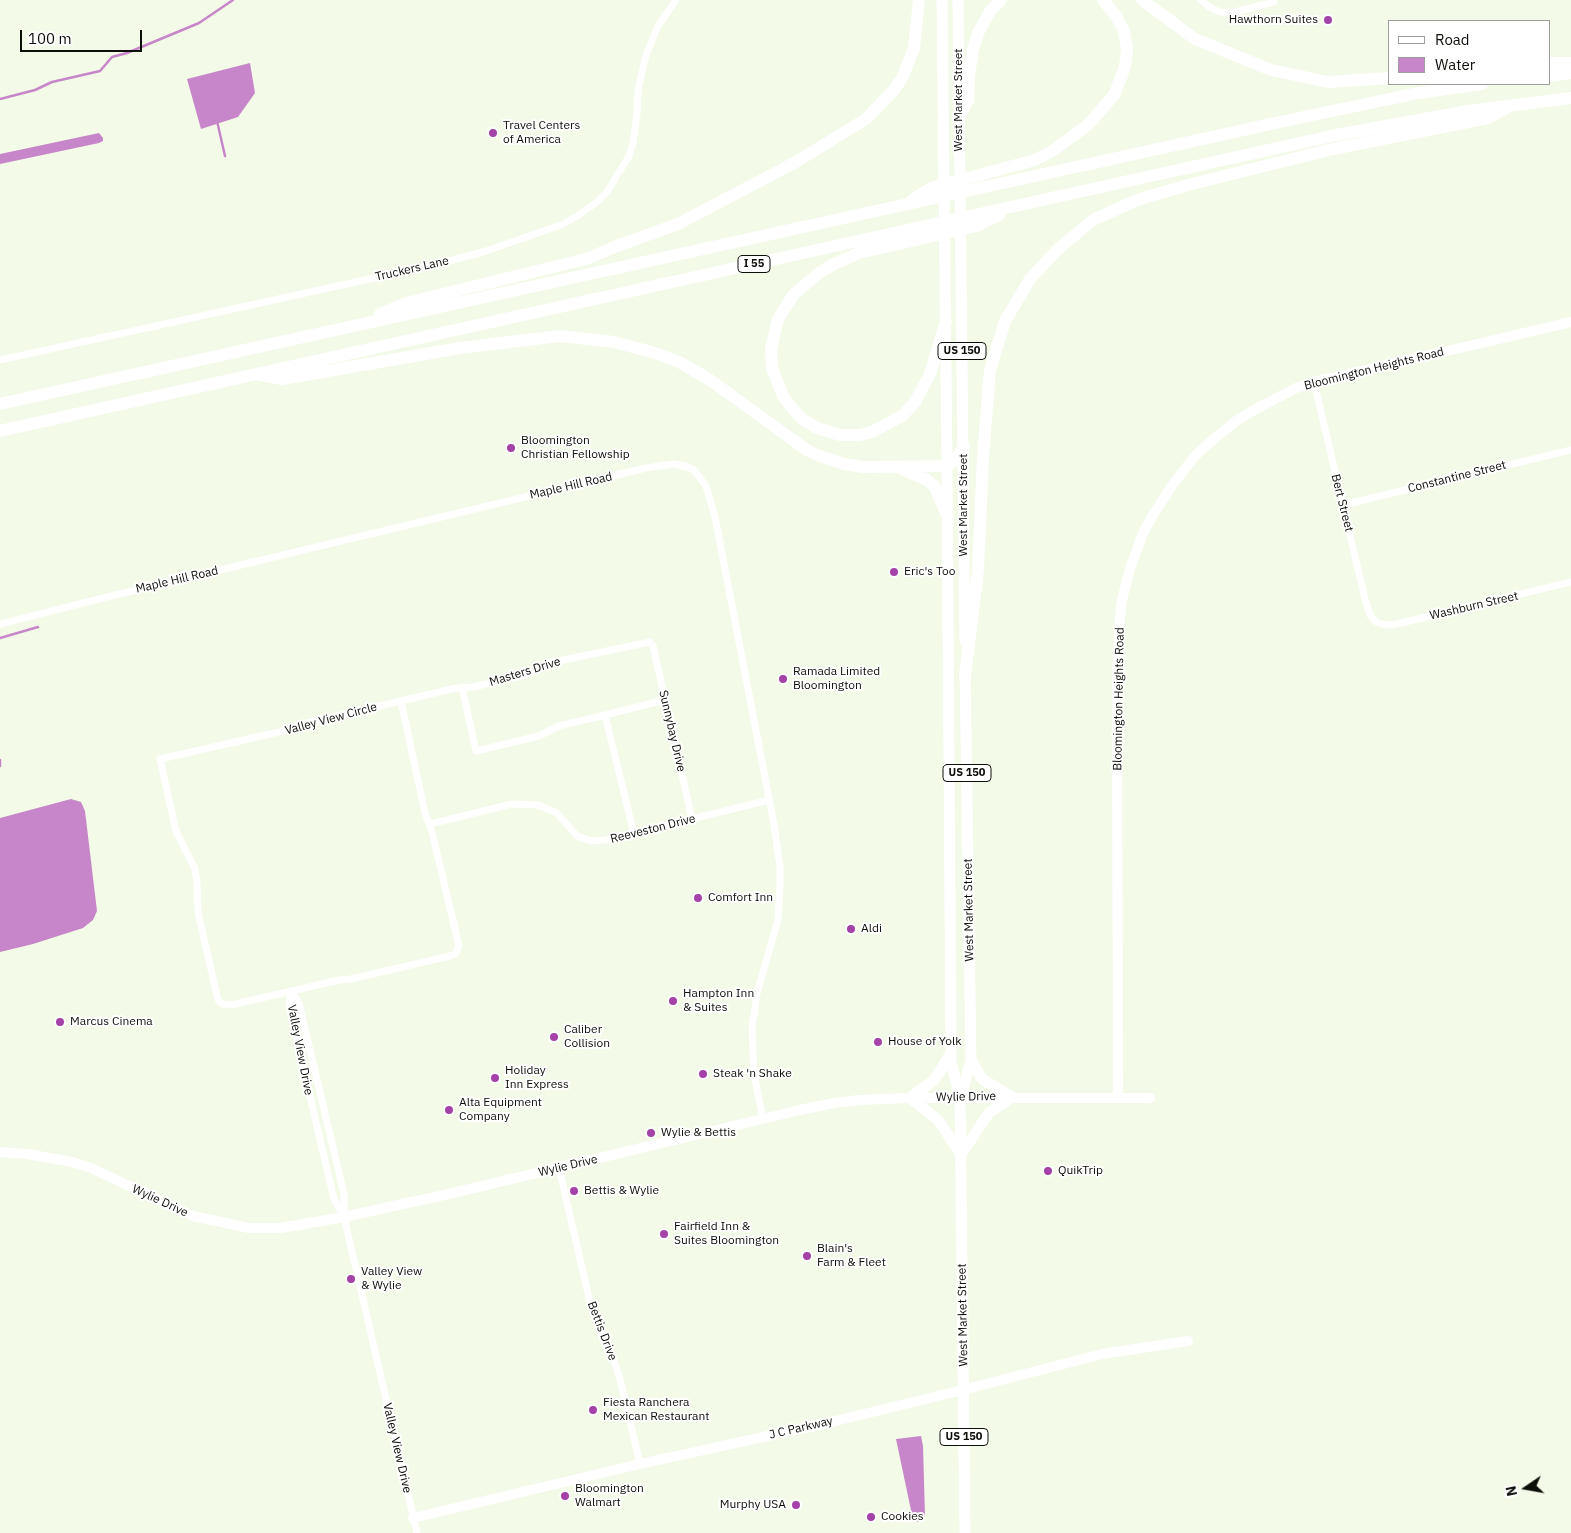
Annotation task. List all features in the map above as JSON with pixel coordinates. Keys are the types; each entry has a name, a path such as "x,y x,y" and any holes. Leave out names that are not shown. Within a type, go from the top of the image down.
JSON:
{"highway":[{"path":"344,328 406,304 586,259 678,224 796,162 866,119 893,90 902,78 914,48 919,0"},
{"path":"959,118 968,100 973,49 978,31 991,10 1002,0"},
{"path":"904,205 931,188 1036,160 1054,150 1089,124 1114,95 1125,67 1127,48 1124,31 1116,16 1103,0"},
{"path":"1142,0 1195,39 1271,70 1328,82 1388,78"},
{"path":"1551,63 1571,63"},
{"path":"1551,76 1571,73"},
{"name":"I 55","path":"0,404 1402,96 1475,85"},
{"name":"I 55","path":"0,431 1336,135 1424,118 1571,98"},
{"path":"965,676 978,570 983,457 990,370 1005,321 1030,279 1058,249 1093,220 1137,200 1188,185 1332,149 1488,118 1511,105"},
{"path":"946,321 930,374 915,402 902,416 872,432 860,435 840,435 817,428 802,419 783,396 772,368 771,349 778,319 794,294 819,273 859,253 976,226 1019,206"},
{"path":"252,374 282,379 460,348 560,336 614,342 655,353 682,363 710,380 795,442 819,456 845,464 863,467 947,466 957,458 964,446"},
{"path":"898,466 927,480 935,487 948,517"}],"main road":[{"name":"West Market Street","path":"942,0 948,517 950,1052 960,1098 965,1533"},
{"name":"West Market Street","path":"958,0 971,1060 960,1098"},
{"name":"Bloomington Heights Road","path":"1118,1097 1116,687 1119,627 1126,584 1143,534 1153,515 1168,490 1195,456 1236,422 1254,410 1296,388 1314,382 1571,322"},
{"path":"950,1052 933,1081 910,1098 938,1120 961,1154 989,1113 1012,1097 982,1079 971,1060"},
{"name":"Wylie Drive","path":"0,1152 27,1154 72,1162 91,1168 181,1212 219,1223 249,1228 281,1228 344,1217 834,1103 910,1098 1150,1098"},
{"name":"J C Parkway","path":"413,1518 640,1464 827,1423 1102,1354 1188,1341"}],"street":[{"name":"Truckers Lane","path":"0,360 438,264 486,251 576,218 607,192 629,156 637,114 638,90 646,55 658,26 676,0"},
{"path":"1201,0 1215,9 1231,13 1274,2"},
{"name":"Bert Street","path":"1314,382 1365,599 1370,615 1376,622"},
{"name":"Constantine Street","path":"1343,504 1571,450"},
{"name":"Maple Hill Road","path":"0,624 646,468 665,464 680,464 698,474 709,495 769,800 780,866 778,920 753,1013 753,1066 763,1119"},
{"name":"Washburn Street","path":"1376,622 1390,625 1401,623 1571,582"},
{"name":"Masters Drive","path":"400,701 420,695 473,688 525,675 549,663 650,642"},
{"name":"Sunnybay Drive","path":"650,642 692,819"},
{"path":"462,688 476,750 539,736 559,726 665,700"},
{"name":"Valley View Circle","path":"400,701 423,805 430,824 459,946 455,954 352,979 339,980 231,1005 222,1004 218,1000 198,913 195,870 176,831 160,759 292,729 303,724 400,701"},
{"path":"605,715 634,834"},
{"name":"Reeveston Drive","path":"430,824 512,804 538,805 557,813 577,836 591,841 606,840 769,800"},
{"name":"Valley View Drive","path":"291,991 289,1006 327,1171 334,1199 344,1217"},
{"name":"Valley View Drive","path":"291,991 299,1003 342,1185 344,1217 417,1533"},
{"name":"Bettis Drive","path":"559,1168 589,1298 620,1379 640,1464"}],"water":[{"path":"250,63 255,93 238,117 201,129 187,79"},
{"path":"99,133 103,141 99,143 0,164 0,154"},
{"path":"71,799 81,802 85,811 97,911 93,920 83,928 0,952 0,818"},
{"path":"921,1436 925,1516 918,1522 914,1520 912,1515 896,1439"}],"waterway":[{"path":"0,99 35,90 52,82 100,71 112,57 127,53 199,23 233,0"},
{"path":"217,121 225,156"},
{"path":"0,638 38,627"},
{"path":"0,760 0,766"}],"place":[{"name":"Hawthorn Suites","path":"1328,20"},
{"name":"Travel Centers of America","path":"493,133"},
{"name":"Bloomington Christian Fellowship","path":"511,448"},
{"name":"Eric's Too","path":"894,572"},
{"name":"Ramada Limited Bloomington","path":"783,679"},
{"name":"Comfort Inn","path":"698,898"},
{"name":"Aldi","path":"851,929"},
{"name":"Hampton Inn & Suites","path":"673,1001"},
{"name":"Marcus Cinema","path":"60,1022"},
{"name":"Caliber Collision","path":"554,1037"},
{"name":"House of Yolk","path":"878,1042"},
{"name":"Steak 'n Shake","path":"703,1074"},
{"name":"Holiday Inn Express","path":"495,1078"},
{"name":"Alta Equipment Company","path":"449,1110"},
{"name":"Wylie & Bettis","path":"651,1133"},
{"name":"QuikTrip","path":"1048,1171"},
{"name":"Bettis & Wylie","path":"574,1191"},
{"name":"Fairfield Inn & Suites Bloomington","path":"664,1234"},
{"name":"Blain's Farm & Fleet","path":"807,1256"},
{"name":"Valley View & Wylie","path":"351,1279"},
{"name":"Fiesta Ranchera Mexican Restaurant","path":"593,1410"},
{"name":"Bloomington Walmart","path":"565,1496"},
{"name":"Murphy USA","path":"796,1505"},
{"name":"Cookies","path":"871,1517"}]}
